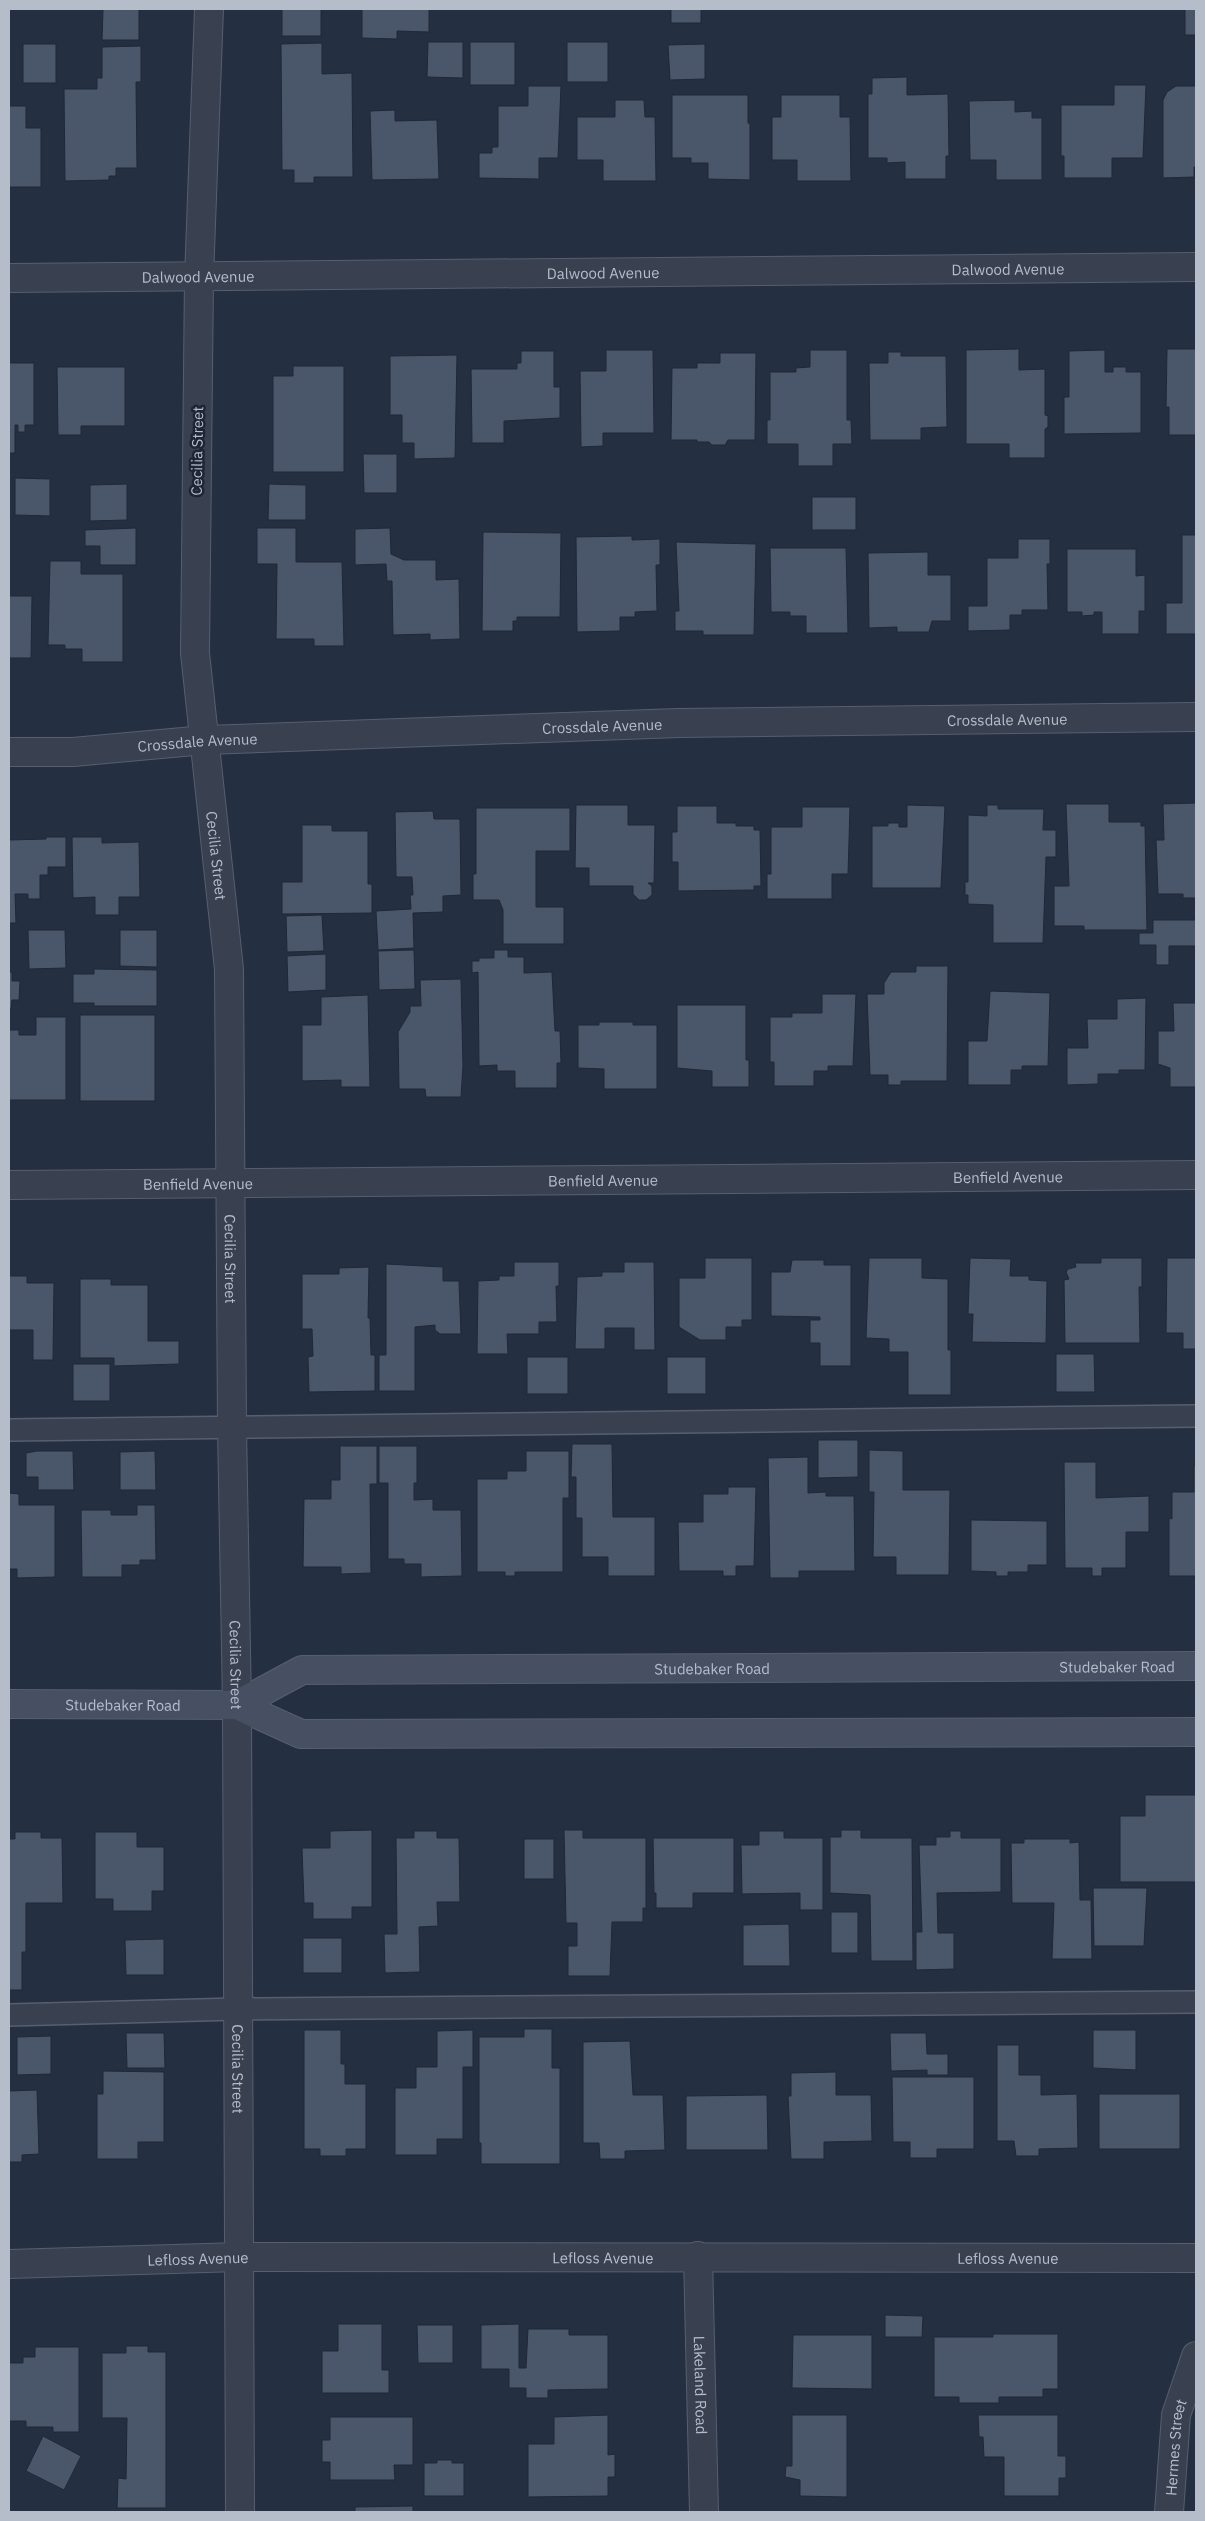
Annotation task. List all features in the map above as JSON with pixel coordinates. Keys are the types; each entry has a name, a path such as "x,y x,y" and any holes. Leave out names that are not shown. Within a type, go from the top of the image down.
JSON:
{"main road":[{"name":"Studebaker Road","path":"237,1705 302,1670 1196,1666"},
{"name":"Studebaker Road","path":"9,1704 237,1705 301,1734 1196,1732"}],"street":[{"name":"Cecilia Street","path":"210,9 199,278 195,653 229,969 232,1428 237,1705 240,2512"},
{"name":"Dalwood Avenue","path":"9,278 199,278 1196,267"},
{"name":"Crossdale Avenue","path":"9,752 73,752 205,740 679,723 1196,717"},
{"name":"Benfield Avenue","path":"9,1185 1196,1176"},
{"name":"Lakeland Road","path":"698,2256 704,2512"},
{"name":"Lefloss Avenue","path":"9,2264 239,2257 1196,2258"},
{"name":"Hermes Street","path":"1169,2512 1176,2415 1196,2356"}],"lane":[{"path":"9,1430 1196,1416"},
{"path":"9,2015 237,2009 1196,2002"}],"building":[{"path":"103,9 139,9 139,40 102,40"},
{"path":"282,9 321,9 321,36 282,36"},
{"path":"362,9 429,9 429,32 397,31 397,39 362,38"},
{"path":"671,9 701,9 701,23 671,23"},
{"path":"1185,9 1196,9 1196,35 1185,35"},
{"path":"428,42 463,42 463,78 427,77"},
{"path":"470,42 515,42 515,85 470,85"},
{"path":"567,42 608,42 608,82 567,82"},
{"path":"322,43 322,74 352,73 353,177 314,177 314,183 294,183 294,170 282,170 281,44"},
{"path":"23,44 56,44 56,83 23,83"},
{"path":"705,44 705,79 670,80 668,45"},
{"path":"141,46 141,82 136,82 137,168 116,168 116,176 109,176 109,180 65,181 64,89 97,89 97,78 102,78 102,47"},
{"path":"907,77 907,95 948,94 949,156 946,156 946,179 905,179 905,162 887,163 887,158 868,158 868,94 872,94 872,78"},
{"path":"1114,85 1146,85 1143,158 1112,158 1112,178 1064,178 1064,156 1061,156 1061,105 1114,105"},
{"path":"528,86 561,86 558,158 539,158 539,179 479,178 479,153 492,153 492,147 498,147 498,106 528,106"},
{"path":"1176,86 1196,86 1196,167 1194,167 1194,177 1163,178 1163,100 1167,92"},
{"path":"672,95 748,95 750,180 708,179 708,163 691,163 691,158 672,158"},
{"path":"781,95 840,95 840,117 850,117 851,181 797,181 797,160 772,160 772,117 781,117"},
{"path":"615,100 644,100 645,117 655,117 656,181 603,181 603,160 577,160 577,117 615,117"},
{"path":"1015,100 1015,112 1032,111 1032,118 1042,118 1042,180 996,180 996,160 970,160 969,101"},
{"path":"9,106 26,106 26,128 41,128 41,187 9,187"},
{"path":"395,110 395,121 437,120 439,179 372,180 370,111"},
{"path":"1019,349 1019,370 1045,369 1045,415 1048,416 1048,427 1045,429 1045,458 1009,458 1009,444 966,444 966,350"},
{"path":"1167,349 1196,349 1196,435 1169,435 1169,407 1166,407"},
{"path":"606,350 653,350 654,433 603,433 603,446 581,447 580,371 606,371"},
{"path":"810,350 847,350 847,420 851,420 852,444 833,444 833,466 798,466 798,444 767,444 767,420 770,420 770,372 796,372 796,368 810,367"},
{"path":"1105,350 1105,372 1113,372 1113,367 1126,367 1126,372 1141,372 1141,433 1064,434 1064,397 1069,397 1069,351"},
{"path":"521,351 554,351 554,387 560,387 560,418 504,421 504,443 472,443 471,369 517,369 517,363 521,363"},
{"path":"888,352 901,352 901,356 946,356 947,427 921,428 921,440 870,440 869,363 888,363"},
{"path":"720,353 756,353 755,440 728,440 725,445 712,445 709,442 697,442 697,440 671,440 672,368 697,368 697,363 720,363"},
{"path":"457,355 455,458 414,459 414,443 402,443 402,415 390,415 390,356"},
{"path":"9,363 34,363 34,425 25,425 25,432 18,432 18,425 15,425 15,453 9,453"},
{"path":"293,366 344,366 344,472 273,472 273,376 293,376"},
{"path":"57,367 125,367 125,426 81,426 81,435 58,435"},
{"path":"363,454 397,454 397,493 364,493"},
{"path":"15,478 50,479 50,516 15,515"},
{"path":"127,484 127,520 90,521 90,485"},
{"path":"269,484 306,485 306,520 268,520"},
{"path":"812,497 856,497 856,530 812,530"},
{"path":"136,528 136,565 100,565 100,546 85,546 85,530"},
{"path":"257,528 296,528 296,562 342,562 344,646 314,646 314,639 276,639 277,564 257,564"},
{"path":"390,528 391,554 404,560 436,560 436,580 459,579 460,639 430,640 430,634 393,635 392,581 387,581 386,564 355,565 355,529"},
{"path":"483,532 561,533 560,617 517,617 517,621 513,621 513,631 482,631"},
{"path":"1182,535 1196,535 1196,634 1166,634 1166,603 1182,603"},
{"path":"632,536 632,540 660,539 660,565 656,565 657,611 635,612 635,617 620,617 620,631 577,632 576,537"},
{"path":"1018,539 1050,539 1050,564 1047,564 1048,610 1022,610 1022,615 1010,615 1010,630 968,631 968,606 987,606 987,558 1018,558"},
{"path":"676,542 756,544 754,635 703,635 703,631 675,631 675,611 679,611"},
{"path":"770,548 846,548 848,633 806,633 806,616 790,616 790,612 771,612"},
{"path":"1067,549 1136,549 1136,576 1145,575 1145,611 1139,611 1139,634 1102,634 1102,612 1094,612 1094,615 1082,616 1082,612 1067,612"},
{"path":"928,552 928,575 951,575 951,621 932,621 929,632 897,632 897,627 869,628 868,553"},
{"path":"50,561 81,561 81,574 123,574 123,662 82,662 82,649 65,649 65,645 48,645"},
{"path":"9,596 32,596 31,658 9,658"},
{"path":"1196,803 1196,898 1183,898 1183,894 1158,894 1156,840 1164,840 1163,804"},
{"path":"1066,804 1109,804 1109,822 1141,822 1141,826 1145,826 1147,930 1084,930 1084,926 1054,926 1054,886 1069,886"},
{"path":"576,805 628,805 628,825 655,825 654,883 648,883 652,886 652,895 646,900 639,900 633,894 633,886 589,886 589,868 575,868"},
{"path":"907,805 945,806 941,888 872,888 872,826 888,826 888,823 899,823 899,827 907,827"},
{"path":"987,805 998,805 998,809 1044,809 1043,830 1056,830 1056,857 1046,857 1043,943 993,943 993,905 968,904 968,895 965,895 965,882 968,882 968,815 987,816"},
{"path":"677,806 717,806 717,823 736,823 736,826 754,826 754,830 760,830 761,886 754,886 754,890 678,891 678,862 672,862 672,832 677,832"},
{"path":"802,807 850,807 848,874 832,874 832,899 767,899 767,874 771,874 771,827 802,827"},
{"path":"476,808 570,808 570,851 536,851 536,907 564,907 564,944 503,944 503,910 499,900 473,900 473,874 476,874"},
{"path":"433,811 434,819 460,819 461,895 443,896 443,912 413,913 414,948 378,950 376,911 411,909 410,895 413,895 412,877 396,877 395,812"},
{"path":"302,825 332,825 332,831 368,831 368,884 372,884 372,913 282,914 282,882 302,882"},
{"path":"46,837 66,837 66,867 48,867 48,875 40,875 40,899 28,899 28,894 15,894 16,923 9,923 9,840 46,839"},
{"path":"72,837 102,837 102,843 139,842 140,897 119,897 119,915 95,915 95,897 73,898"},
{"path":"322,915 324,951 287,952 286,916"},
{"path":"1153,920 1196,920 1196,946 1169,946 1169,965 1156,965 1156,945 1139,945 1139,933 1153,933"},
{"path":"28,930 65,930 66,968 29,969"},
{"path":"120,930 157,930 157,967 120,966"},
{"path":"414,950 415,989 379,990 378,951"},
{"path":"494,950 508,950 508,957 524,957 524,973 552,972 555,1031 560,1031 561,1063 557,1063 557,1088 515,1088 515,1071 497,1071 497,1065 479,1066 478,972 472,973 472,961 479,961 479,958 494,958"},
{"path":"326,954 326,990 288,992 287,956"},
{"path":"916,966 948,966 947,1081 901,1081 901,1085 888,1085 888,1075 870,1075 867,994 884,994 884,983 891,972 916,972"},
{"path":"94,969 157,970 157,1006 94,1006 94,1003 73,1003 73,974 94,974"},
{"path":"9,971 12,973 12,981 20,981 19,1000 12,1000 11,1009 9,1009"},
{"path":"461,979 463,1065 461,1097 426,1097 425,1089 399,1089 398,1032 410,1012 410,1006 421,1006 420,980"},
{"path":"990,991 1050,993 1048,1066 1022,1066 1022,1070 1011,1070 1011,1085 968,1085 968,1041 987,1041"},
{"path":"822,994 856,994 853,1066 828,1066 828,1071 814,1071 814,1086 774,1086 774,1062 770,1062 770,1017 792,1017 792,1013 822,1013"},
{"path":"368,995 370,1087 341,1087 341,1080 302,1081 302,1025 321,1025 321,997"},
{"path":"1146,998 1145,1070 1119,1070 1119,1074 1098,1074 1098,1084 1067,1085 1067,1048 1088,1048 1087,1019 1117,1019 1117,999"},
{"path":"1173,1003 1196,1003 1196,1087 1170,1087 1170,1068 1158,1064 1158,1031 1174,1031"},
{"path":"677,1005 746,1005 746,1060 749,1060 749,1087 712,1087 712,1071 677,1068"},
{"path":"80,1015 155,1015 155,1101 80,1101"},
{"path":"36,1017 66,1017 66,1100 9,1100 9,1030 19,1030 19,1035 36,1035"},
{"path":"599,1022 633,1022 633,1025 657,1025 657,1089 604,1089 604,1069 578,1068 578,1025 599,1025"},
{"path":"705,1258 752,1258 752,1320 742,1320 742,1327 726,1327 726,1340 700,1340 679,1327 679,1278 705,1278"},
{"path":"869,1258 922,1258 922,1278 948,1279 948,1350 951,1350 951,1395 908,1395 908,1352 889,1352 889,1339 866,1338"},
{"path":"970,1258 1011,1259 1010,1276 1029,1276 1029,1280 1047,1281 1046,1343 972,1342 973,1314 968,1314"},
{"path":"1101,1258 1142,1258 1142,1287 1139,1287 1140,1343 1065,1343 1064,1280 1069,1279 1066,1272 1068,1269 1076,1267 1075,1263 1101,1263"},
{"path":"1167,1258 1196,1258 1196,1349 1183,1349 1183,1333 1166,1333"},
{"path":"792,1260 824,1260 824,1265 851,1265 851,1366 820,1366 820,1343 810,1343 810,1320 820,1320 820,1317 771,1316 771,1272 790,1272"},
{"path":"514,1262 559,1262 559,1286 556,1286 557,1322 539,1322 539,1334 507,1334 508,1354 477,1354 478,1281 499,1280 499,1276 514,1276"},
{"path":"624,1262 654,1262 655,1350 634,1350 634,1328 605,1328 605,1349 575,1349 577,1277 602,1276 602,1272 624,1272"},
{"path":"386,1264 443,1267 443,1281 459,1281 461,1334 440,1334 435,1330 435,1325 415,1327 415,1391 379,1391 379,1355 386,1355"},
{"path":"369,1267 368,1318 370,1318 371,1355 375,1355 375,1391 309,1392 308,1357 313,1356 312,1329 302,1329 302,1274 339,1274 339,1268"},
{"path":"9,1276 27,1276 27,1283 54,1283 53,1360 33,1360 33,1330 9,1330"},
{"path":"80,1279 111,1279 111,1285 148,1285 148,1341 179,1341 179,1364 114,1366 114,1358 80,1358"},
{"path":"1056,1354 1094,1354 1095,1392 1056,1392"},
{"path":"527,1357 568,1357 568,1394 527,1394"},
{"path":"667,1357 706,1357 706,1394 667,1394"},
{"path":"73,1364 110,1364 110,1401 73,1401"},
{"path":"818,1440 858,1440 858,1477 818,1478"},
{"path":"572,1444 612,1444 613,1517 655,1517 655,1576 608,1576 608,1557 582,1557 582,1518 576,1518 576,1477 571,1477"},
{"path":"340,1446 377,1446 377,1484 370,1484 371,1573 341,1574 341,1567 303,1567 304,1499 331,1499 331,1480 340,1480"},
{"path":"379,1446 417,1446 417,1483 414,1483 414,1500 433,1499 433,1510 461,1510 462,1576 421,1577 421,1564 404,1564 404,1559 388,1559 388,1483 379,1483"},
{"path":"869,1450 903,1451 903,1490 950,1490 949,1575 896,1575 896,1557 873,1557 874,1492 869,1492"},
{"path":"37,1451 73,1451 74,1490 38,1490 38,1477 26,1477 26,1453"},
{"path":"155,1451 156,1490 120,1490 120,1452"},
{"path":"526,1451 569,1451 569,1498 563,1498 563,1572 515,1572 515,1576 505,1576 505,1572 477,1572 477,1479 507,1479 507,1471 526,1471"},
{"path":"808,1457 808,1493 826,1492 826,1496 854,1496 855,1571 799,1571 799,1578 770,1578 768,1458"},
{"path":"1064,1462 1096,1462 1096,1498 1149,1496 1149,1532 1126,1532 1126,1568 1102,1568 1102,1576 1092,1576 1092,1568 1065,1568"},
{"path":"1194,1465 1196,1465 1196,1576 1169,1576 1169,1518 1172,1519 1172,1492 1194,1492"},
{"path":"728,1487 756,1487 754,1566 736,1566 736,1576 723,1576 723,1571 679,1571 678,1522 703,1522 703,1494 728,1494"},
{"path":"9,1493 19,1494 19,1505 55,1505 55,1577 17,1578 17,1569 9,1569"},
{"path":"137,1505 155,1505 156,1560 140,1560 140,1565 122,1565 122,1577 82,1577 81,1510 111,1510 111,1515 137,1515"},
{"path":"971,1520 1047,1521 1047,1565 1028,1565 1028,1572 1008,1572 1008,1576 996,1576 996,1572 971,1571"},
{"path":"1145,1795 1196,1795 1196,1882 1120,1882 1120,1816 1145,1816"},
{"path":"372,1830 372,1907 352,1907 352,1919 313,1919 313,1903 304,1903 302,1848 330,1848 330,1831"},
{"path":"564,1830 583,1830 583,1838 646,1838 646,1908 643,1908 643,1922 612,1922 610,1976 568,1976 568,1946 577,1946 577,1923 566,1923"},
{"path":"841,1830 861,1830 861,1838 912,1838 913,1961 871,1961 870,1895 830,1893 830,1837 841,1837"},
{"path":"414,1831 437,1831 437,1838 459,1838 460,1902 437,1902 438,1926 419,1927 420,1972 385,1973 384,1934 397,1934 396,1838 414,1838"},
{"path":"759,1831 784,1831 784,1838 823,1838 823,1910 800,1910 800,1893 742,1894 741,1845 759,1845"},
{"path":"950,1831 961,1831 961,1838 1001,1838 1001,1892 937,1893 938,1933 954,1933 954,1969 916,1970 916,1932 922,1932 919,1845 936,1845 936,1837 950,1837"},
{"path":"15,1832 41,1832 41,1838 62,1838 63,1903 26,1903 26,1952 22,1952 22,1990 9,1990 9,1839 15,1839"},
{"path":"95,1832 137,1832 137,1847 164,1847 164,1891 152,1891 152,1911 113,1911 113,1899 95,1899"},
{"path":"653,1838 734,1838 734,1893 693,1893 693,1908 656,1908"},
{"path":"524,1839 554,1839 554,1879 524,1879"},
{"path":"1024,1839 1070,1839 1070,1843 1079,1842 1080,1900 1091,1900 1092,1959 1052,1959 1054,1903 1012,1903 1011,1843 1024,1843"},
{"path":"1093,1888 1147,1888 1144,1946 1094,1946"},
{"path":"831,1912 858,1912 858,1953 831,1953"},
{"path":"789,1924 790,1966 743,1966 743,1925"},
{"path":"303,1938 342,1938 342,1973 303,1973"},
{"path":"164,1939 164,1975 126,1975 125,1940"},
{"path":"524,2029 552,2029 552,2068 560,2068 560,2164 481,2164 481,2143 479,2143 479,2037 524,2037"},
{"path":"304,2030 341,2030 341,2064 345,2064 345,2084 366,2084 366,2149 346,2149 346,2156 320,2156 320,2149 304,2149"},
{"path":"473,2030 473,2067 463,2067 463,2139 437,2139 437,2155 395,2155 395,2088 416,2088 416,2067 437,2067 437,2031"},
{"path":"1093,2030 1136,2030 1136,2070 1093,2068"},
{"path":"126,2033 164,2033 165,2068 127,2068"},
{"path":"890,2033 926,2033 927,2054 948,2054 948,2075 927,2075 927,2070 891,2071"},
{"path":"51,2036 51,2074 17,2075 17,2037"},
{"path":"630,2041 633,2095 663,2095 665,2150 625,2151 625,2159 600,2159 599,2143 583,2143 583,2042"},
{"path":"997,2045 1019,2045 1019,2075 1041,2075 1041,2095 1077,2094 1078,2148 1039,2149 1039,2156 1016,2156 1014,2141 997,2141"},
{"path":"103,2071 164,2072 164,2142 138,2142 138,2159 97,2159 97,2094 103,2094"},
{"path":"836,2072 836,2095 871,2095 872,2141 824,2142 824,2159 791,2159 788,2096 791,2096 791,2073"},
{"path":"892,2077 974,2077 974,2149 937,2149 937,2158 910,2158 910,2142 893,2142"},
{"path":"37,2090 39,2154 22,2155 22,2162 9,2162 9,2091"},
{"path":"1099,2094 1180,2094 1180,2149 1099,2149"},
{"path":"767,2095 768,2150 686,2150 686,2096"},
{"path":"885,2315 923,2316 922,2337 885,2337"},
{"path":"338,2324 382,2324 382,2370 389,2370 389,2393 322,2393 322,2351 338,2351"},
{"path":"519,2324 519,2368 526,2368 528,2329 569,2329 569,2335 608,2335 608,2389 548,2390 548,2398 526,2398 526,2388 509,2388 509,2369 481,2369 481,2325"},
{"path":"417,2325 453,2325 453,2363 418,2363"},
{"path":"993,2334 1058,2334 1058,2389 1043,2389 1043,2397 999,2397 999,2403 959,2403 959,2397 934,2397 934,2337 993,2337"},
{"path":"793,2335 872,2335 872,2389 792,2388"},
{"path":"126,2346 148,2346 148,2352 166,2352 166,2508 117,2508 118,2478 126,2479 127,2418 102,2418 102,2353 126,2353"},
{"path":"35,2347 79,2347 79,2432 53,2432 53,2427 26,2427 26,2421 9,2421 9,2363 23,2363 23,2357 35,2357"},
{"path":"608,2415 608,2455 615,2454 615,2477 608,2477 608,2496 528,2497 528,2444 554,2444 554,2417"},
{"path":"792,2415 847,2415 847,2497 800,2496 800,2480 785,2477 786,2466 792,2466"},
{"path":"978,2415 1058,2415 1058,2456 1066,2456 1066,2478 1059,2478 1059,2496 1004,2496 1004,2457 984,2457 983,2437 979,2437"},
{"path":"330,2417 413,2417 413,2465 394,2465 395,2480 330,2480 330,2462 322,2462 322,2440 330,2440"},
{"path":"43,2436 81,2456 64,2490 26,2471"},
{"path":"437,2460 452,2460 452,2463 464,2463 464,2496 424,2496 424,2463 437,2463"},
{"path":"413,2506 413,2512 355,2512 355,2507"}]}
